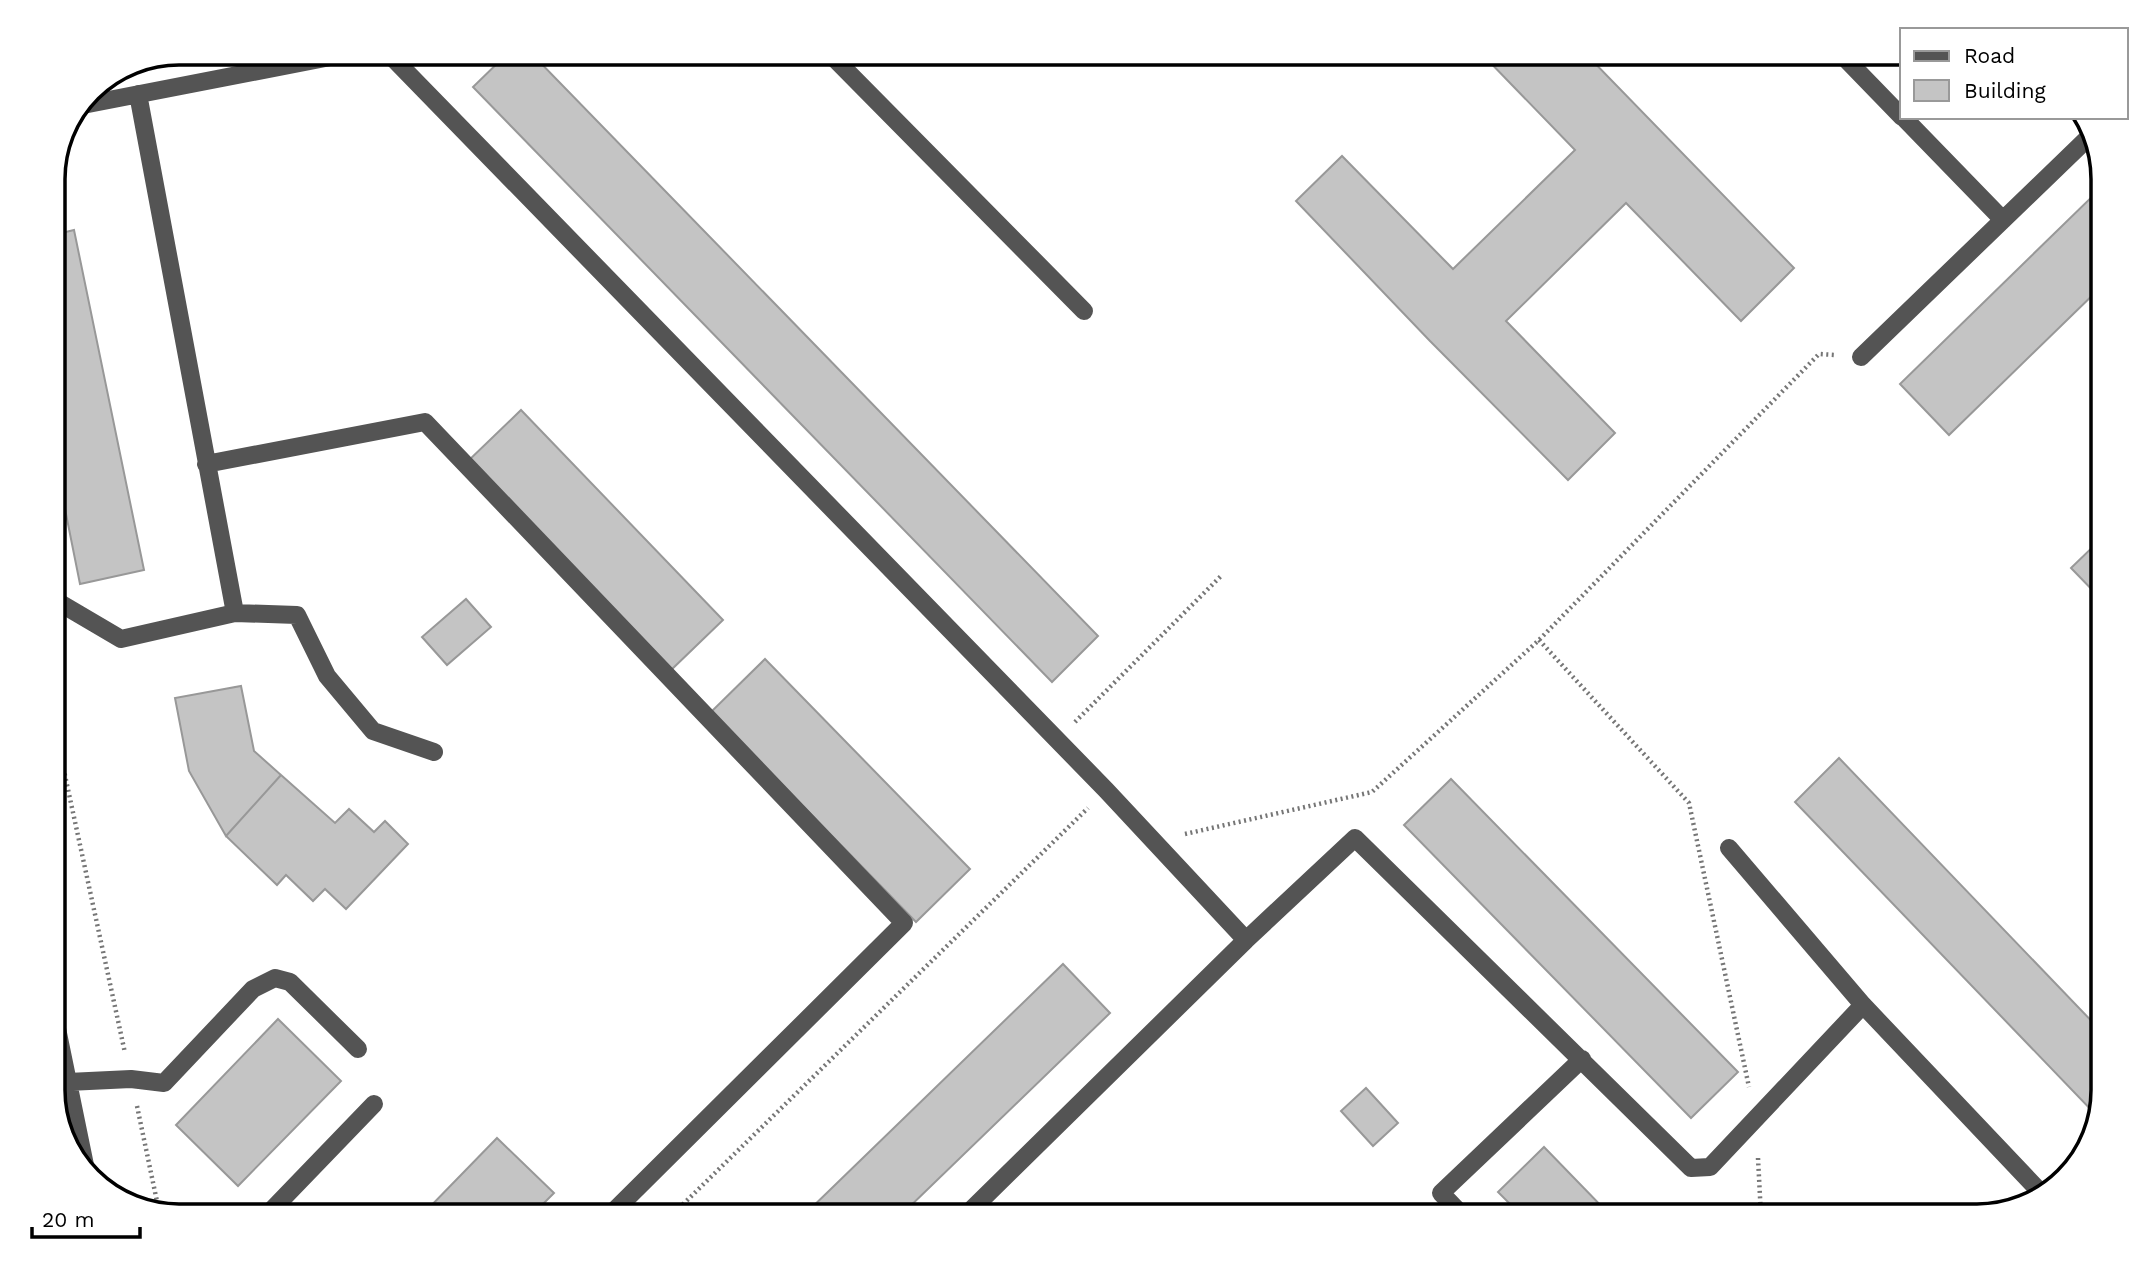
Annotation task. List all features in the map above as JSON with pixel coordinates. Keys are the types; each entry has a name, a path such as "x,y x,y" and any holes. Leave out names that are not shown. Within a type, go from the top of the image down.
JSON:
{"street":[{"path":"94,103 289,65"},
{"path":"400,65 1106,790 1246,940"},
{"path":"841,65 1084,311"},
{"path":"1852,65 1900,114"},
{"path":"138,94 235,613"},
{"path":"1905,119 2003,220"},
{"path":"1861,357 2085,141"},
{"path":"206,464 425,422 904,923 621,1204"},
{"path":"65,606 121,639 235,613 297,615 327,676 373,731 433,752"},
{"path":"977,1204 1246,940 1355,838 1691,1168 1710,1167 1863,1005"},
{"path":"1729,848 1863,1005 2036,1188"},
{"path":"68,1082 131,1079 164,1083 253,989 275,978 290,982 358,1049"},
{"path":"1452,1204 1441,1193 1583,1059"},
{"path":"65,1067 82,1150"},
{"path":"278,1204 374,1104"}],"path":[{"path":"1153,841 1373,792 1539,640 1819,354 1861,357"},
{"path":"1057,740 1221,576"},
{"path":"1539,640 1689,803 1756,1120 1760,1204"},
{"path":"65,775 157,1202"},
{"path":"683,1204 1106,790"}],"building":[{"path":"496,65 543,65 1098,636 1052,682 473,87"},
{"path":"1493,65 1597,65 1794,268 1741,321 1626,203 1506,321 1615,433 1568,480 1296,201 1342,156 1453,269 1575,150"},
{"path":"2091,198 2091,297 1949,435 1900,384"},
{"path":"74,230 144,570 80,584 65,509 65,232"},
{"path":"521,410 723,620 669,672 467,462"},
{"path":"2091,549 2091,589 2071,568"},
{"path":"466,599 491,627 447,665 422,637"},
{"path":"765,659 970,869 916,922 711,712"},
{"path":"241,686 254,751 281,775 226,836 189,771 175,698"},
{"path":"1839,758 2091,1020 2089,1108 1795,802"},
{"path":"281,775 335,823 349,809 374,832 385,821 408,844 346,909 325,889 313,901 286,875 277,885 226,836"},
{"path":"1451,779 1738,1072 1691,1118 1404,825"},
{"path":"1063,964 1110,1013 912,1204 815,1204"},
{"path":"278,1019 341,1081 238,1186 176,1125"},
{"path":"1366,1088 1398,1123 1373,1146 1341,1111"},
{"path":"497,1138 554,1193 543,1204 433,1204"},
{"path":"1544,1147 1599,1204 1510,1204 1498,1192"}]}
